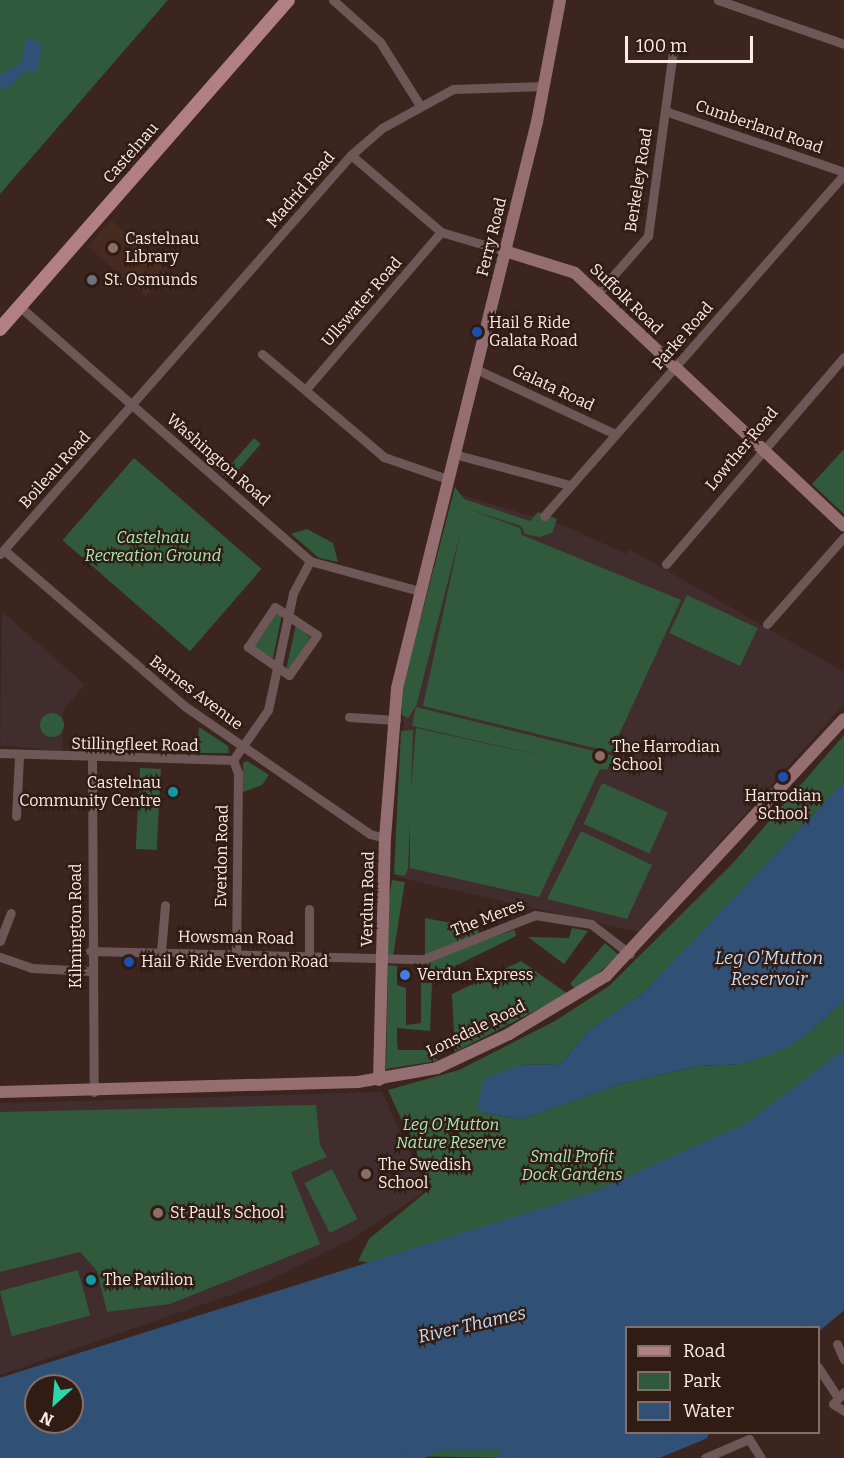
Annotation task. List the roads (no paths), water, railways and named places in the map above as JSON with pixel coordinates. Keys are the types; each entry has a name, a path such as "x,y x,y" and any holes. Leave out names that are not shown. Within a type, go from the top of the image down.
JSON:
{"main road":[{"name":"Castelnau","path":"0,329 288,0"}],"street":[{"path":"333,0 380,42 419,104"},
{"name":"Ferry Road","path":"448,479 478,370 544,86 560,0"},
{"path":"718,0 844,44"},
{"name":"Berkeley Road","path":"597,294 648,236 673,52"},
{"name":"Madrid Road","path":"132,405 351,155 419,104 453,89 544,86"},
{"name":"Cumberland Road","path":"664,111 844,173"},
{"name":"Suffolk Road","path":"351,155 441,232 566,266 844,526"},
{"name":"Parke Road","path":"544,516 844,173"},
{"name":"Ullswater Road","path":"305,390 441,232"},
{"name":"Washington Road","path":"20,306 310,561 420,591"},
{"path":"262,354 384,457 448,479"},
{"name":"Lowther Road","path":"666,564 761,448 844,357"},
{"name":"Galata Road","path":"478,370 615,434"},
{"name":"Boileau Road","path":"2,552 132,405"},
{"path":"454,454 570,485"},
{"name":"Verdun Road","path":"379,1080 384,956 385,838 399,679 448,479"},
{"path":"767,624 844,537"},
{"name":"Barnes Avenue","path":"2,552 166,691 370,834 385,838"},
{"path":"234,760 266,716 289,613 310,561"},
{"path":"274,607 289,613 317,635 294,672 278,669 251,651 249,640 274,607"},
{"path":"349,717 396,720"},
{"name":"Lonsdale Road","path":"0,1092 94,1092 379,1080 437,1068 509,1034 593,986 630,954 844,718"},
{"name":"Stillingfleet Road","path":"0,753 19,757 92,760 234,760"},
{"path":"16,816 19,757"},
{"name":"Kilmington Road","path":"92,760 90,951 94,1092"},
{"name":"Everdon Road","path":"234,760 238,773 236,954"},
{"name":"Howsman Road","path":"162,951 165,905"},
{"name":"Howsman Road","path":"309,909 309,954"},
{"path":"0,941 11,913"},
{"name":"The Meres","path":"384,956 424,959 535,915 591,924 630,954"},
{"name":"Howsman Road","path":"90,951 384,956"},
{"path":"0,957 32,968 91,970"},
{"path":"837,1344 844,1360"},
{"path":"820,1368 841,1394 833,1404 844,1411"},
{"path":"705,1458 753,1440 760,1458"}],"water":[{"path":"26,37 42,44 37,72 24,72 8,89 0,88 0,74 21,63"},
{"name":"Leg O'Mutton Reservoir","path":"844,782 844,1001 812,1030 787,1048 742,1064 699,1066 624,1083 522,1119 484,1113 477,1106 484,1079 519,1065 561,1064 590,1029 642,994"},
{"name":"River Thames","path":"844,1058 844,1300 811,1326 625,1326 625,1434 702,1434 678,1438 638,1458 503,1458 529,1441 521,1437 434,1443 410,1458 404,1453 403,1458 386,1453 373,1458 0,1458 0,1385 24,1377 24,1434 84,1434 84,1374 35,1374 594,1199 750,1129"}],"waterway":[{"path":"0,1385 594,1199 750,1129 844,1058"},
{"path":"812,1326 844,1300"},
{"path":"638,1458 696,1434"},
{"path":"410,1458 434,1443 529,1441 503,1458"},
{"path":"373,1458 386,1453 398,1458"}],"place":[{"name":"Castelnau Library","path":"113,248"},
{"name":"St. Osmunds","path":"92,280"},
{"name":"Hail & Ride Galata Road","path":"477,332"},
{"name":"The Harrodian School","path":"600,756"},
{"name":"Harrodian School","path":"783,777"},
{"name":"Castelnau Community Centre","path":"173,792"},
{"name":"Hail & Ride Everdon Road","path":"129,962"},
{"name":"Verdun Express","path":"405,975"},
{"name":"The Swedish School","path":"366,1174"},
{"name":"St Paul's School","path":"158,1213"},
{"name":"The Pavilion","path":"91,1280"}],"park label":[{"name":"Castelnau Recreation Ground","path":"153,547"},
{"name":"Leg O'Mutton Nature Reserve","path":"451,1134"},
{"name":"Small Profit Dock Gardens","path":"572,1166"}]}
